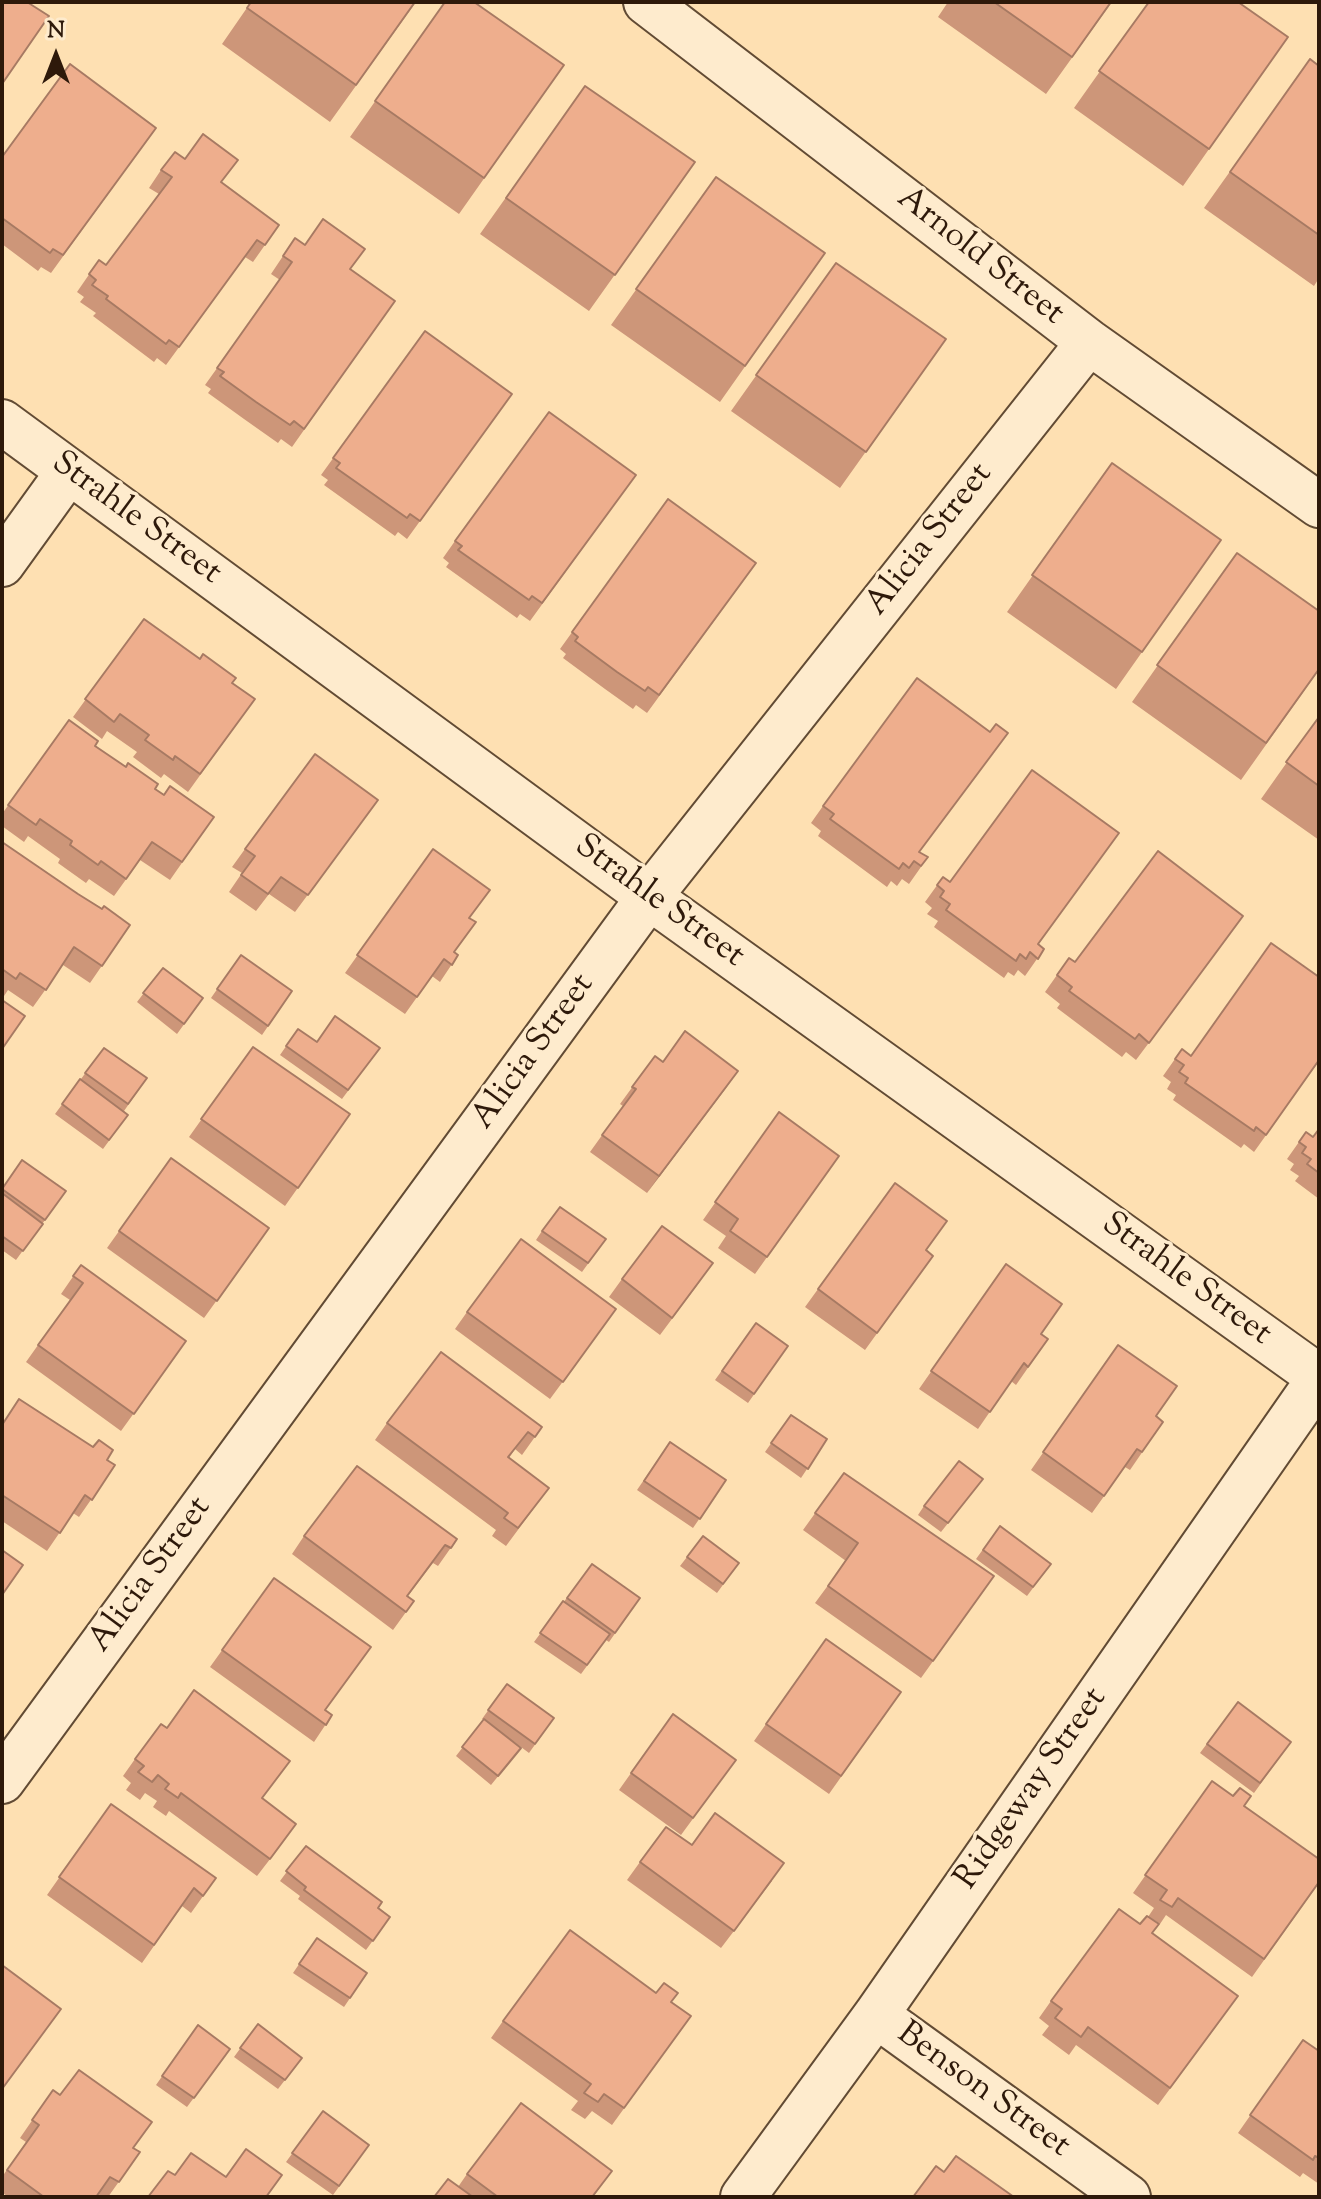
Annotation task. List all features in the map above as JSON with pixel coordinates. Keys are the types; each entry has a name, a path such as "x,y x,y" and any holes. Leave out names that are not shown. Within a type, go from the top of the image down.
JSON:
{"street":[{"name":"Arnold Street","path":"646,2 1089,342 1319,505"},
{"name":"Alicia Street","path":"2,1781 649,897 1089,342"},
{"name":"Strahle Street","path":"2,422 649,897 1319,1378"},
{"path":"2,564 69,471"},
{"name":"Ridgeway Street","path":"743,2197 876,2015 1319,1378"},
{"name":"Benson Street","path":"876,2015 1128,2197"}],"building":[{"path":"2,2 27,2 49,16 2,84"},
{"path":"251,2 415,2 356,85 247,8"},
{"path":"445,2 474,2 564,65 484,178 375,101"},
{"path":"994,2 1111,2 1072,57"},
{"path":"1149,2 1238,2 1288,37 1209,149 1099,71"},
{"path":"1310,59 1319,66 1319,235 1230,172"},
{"path":"70,64 156,128 63,255 53,249 50,253 2,218 2,157"},
{"path":"585,86 695,162 615,275 506,198"},
{"path":"203,134 238,160 221,182 279,225 265,245 257,240 179,347 169,340 166,344 106,299 108,296 92,285 96,280 89,274 99,260 106,265 172,177 161,170 175,152 185,159"},
{"path":"716,177 825,253 745,366 636,289"},
{"path":"323,219 365,249 350,269 395,301 304,429 294,421 290,425 256,402 220,376 224,372 217,368 292,262 283,256 295,238 305,245"},
{"path":"836,263 946,339 866,452 756,375"},
{"path":"425,331 512,394 420,521 410,514 407,518 336,468 340,463 333,458"},
{"path":"549,412 636,475 542,603 532,596 529,600 458,550 462,546 455,541"},
{"path":"1112,463 1221,540 1142,652 1032,575"},
{"path":"668,499 756,563 659,695 648,687 645,691 617,672 575,641 578,637 572,632"},
{"path":"1237,553 1319,611 1319,669 1266,743 1157,665"},
{"path":"144,619 200,659 203,654 236,678 232,683 255,699 200,774 145,740 149,735 120,714 114,722 85,699"},
{"path":"917,678 990,732 996,724 1008,733 919,852 928,857 921,866 914,861 909,868 903,863 899,869 830,819 834,814 823,806"},
{"path":"1319,717 1319,786 1286,762"},
{"path":"69,720 98,741 95,746 126,767 128,763 158,784 155,789 164,795 170,786 214,817 182,862 152,842 126,879 101,861 98,865 70,845 72,841 40,819 36,825 8,805"},
{"path":"315,754 378,800 308,895 281,877 268,894 241,875 255,856 245,849"},
{"path":"1032,770 1119,833 1038,944 1044,949 1038,959 1030,952 1026,959 1020,954 1016,961 946,910 950,904 940,897 944,891 937,885 943,877 950,882"},
{"path":"2,842 130,925 102,966 74,947 46,990 20,973 16,979 2,969"},
{"path":"433,849 490,890 469,918 476,922 454,952 458,955 452,965 444,959 417,997 357,955"},
{"path":"1158,851 1243,916 1149,1043 1139,1034 1135,1039 1069,991 1072,987 1057,975 1069,958 1075,962"},
{"path":"1271,943 1319,977 1319,1060 1266,1135 1256,1127 1254,1131 1185,1083 1188,1078 1179,1072 1184,1065 1175,1059 1182,1049 1191,1056"},
{"path":"241,955 292,991 268,1026 217,989"},
{"path":"163,968 203,998 184,1024 143,993"},
{"path":"2,1000 25,1016 2,1049"},
{"path":"335,1016 380,1048 348,1090 286,1046 298,1029 317,1042"},
{"path":"685,1031 738,1071 659,1176 602,1135 636,1089 632,1087 655,1056 663,1062"},
{"path":"253,1047 350,1114 298,1188 201,1119"},
{"path":"104,1048 147,1078 128,1104 85,1073"},
{"path":"80,1079 128,1115 109,1140 62,1104"},
{"path":"779,1112 839,1156 767,1257 730,1231 738,1219 715,1202"},
{"path":"1319,1129 1319,1173 1307,1164 1311,1159 1302,1153 1306,1147 1299,1142 1306,1132 1313,1137"},
{"path":"171,1158 269,1228 217,1301 119,1231"},
{"path":"22,1160 66,1191 45,1220 2,1189"},
{"path":"895,1183 947,1221 926,1250 933,1256 877,1333 818,1289"},
{"path":"2,1193 43,1224 23,1251 2,1236"},
{"path":"560,1207 606,1239 588,1263 542,1231"},
{"path":"662,1226 713,1263 672,1318 622,1279"},
{"path":"521,1239 616,1309 563,1382 467,1312"},
{"path":"1006,1264 1062,1304 1041,1334 1048,1339 1028,1367 1024,1363 990,1412 931,1371"},
{"path":"81,1265 186,1341 134,1414 38,1345 83,1283 73,1276"},
{"path":"756,1323 788,1346 754,1394 722,1371"},
{"path":"1118,1345 1177,1386 1156,1416 1163,1422 1142,1452 1137,1449 1104,1496 1043,1452"},
{"path":"441,1352 542,1427 535,1437 528,1432 508,1457 549,1488 518,1528 504,1518 508,1513 387,1423"},
{"path":"19,1399 93,1447 99,1440 113,1450 107,1460 115,1465 92,1500 85,1495 60,1533 2,1495 2,1425"},
{"path":"791,1415 827,1439 808,1469 771,1443"},
{"path":"670,1442 726,1480 700,1519 644,1481"},
{"path":"959,1461 983,1479 948,1523 924,1506"},
{"path":"357,1466 457,1539 451,1548 445,1545 407,1596 414,1601 406,1612 304,1536"},
{"path":"844,1473 994,1576 933,1661 828,1586 858,1543 815,1513"},
{"path":"1000,1526 1051,1564 1033,1587 983,1550"},
{"path":"703,1536 739,1563 723,1584 687,1557"},
{"path":"2,1550 23,1565 2,1595"},
{"path":"592,1564 640,1598 615,1633 567,1598"},
{"path":"274,1578 371,1647 325,1710 332,1715 326,1725 222,1650"},
{"path":"563,1601 610,1634 587,1665 540,1633"},
{"path":"826,1639 901,1692 841,1776 766,1724"},
{"path":"507,1684 554,1718 535,1744 488,1710"},
{"path":"194,1690 290,1761 262,1798 296,1824 270,1859 181,1793 178,1798 165,1789 169,1784 158,1775 152,1782 138,1772 144,1766 135,1759 161,1724 167,1728"},
{"path":"1238,1702 1291,1742 1260,1783 1207,1744"},
{"path":"673,1714 736,1760 693,1818 631,1773"},
{"path":"484,1719 521,1748 498,1776 462,1747"},
{"path":"1212,1781 1233,1796 1240,1788 1251,1796 1244,1806 1319,1859 1319,1882 1264,1959 1178,1898 1172,1907 1160,1900 1167,1890 1145,1875"},
{"path":"111,1804 216,1878 203,1896 194,1888 154,1945 59,1877"},
{"path":"715,1813 784,1863 734,1931 640,1862 666,1827 692,1845"},
{"path":"306,1846 382,1902 378,1908 390,1917 373,1941 304,1890 306,1887 286,1871"},
{"path":"1119,1909 1140,1924 1147,1916 1159,1924 1152,1933 1238,1996 1170,2088 1088,2027 1081,2037 1055,2018 1062,2009 1051,2001"},
{"path":"570,1930 656,1993 664,1983 678,1993 671,2002 691,2016 624,2108 604,2094 598,2102 584,2093 591,2084 503,2021"},
{"path":"317,1938 367,1973 350,1998 299,1964"},
{"path":"2,1965 61,2009 2,2089"},
{"path":"258,2024 302,2058 285,2080 240,2048"},
{"path":"198,2025 230,2049 194,2098 162,2076"},
{"path":"1303,2040 1319,2051 1319,2158 1315,2156 1313,2160 1250,2115"},
{"path":"79,2070 152,2122 133,2148 140,2152 119,2182 110,2177 96,2197 44,2197 7,2170 39,2125 32,2120 53,2090 60,2095"},
{"path":"521,2103 612,2171 592,2197 498,2197 467,2174"},
{"path":"323,2111 369,2145 339,2186 292,2153"},
{"path":"246,2149 282,2175 266,2197 148,2197 168,2171 175,2175 191,2153 226,2177"},
{"path":"956,2156 1014,2197 913,2197 936,2166 944,2172"},
{"path":"448,2179 473,2197 434,2197"}]}
